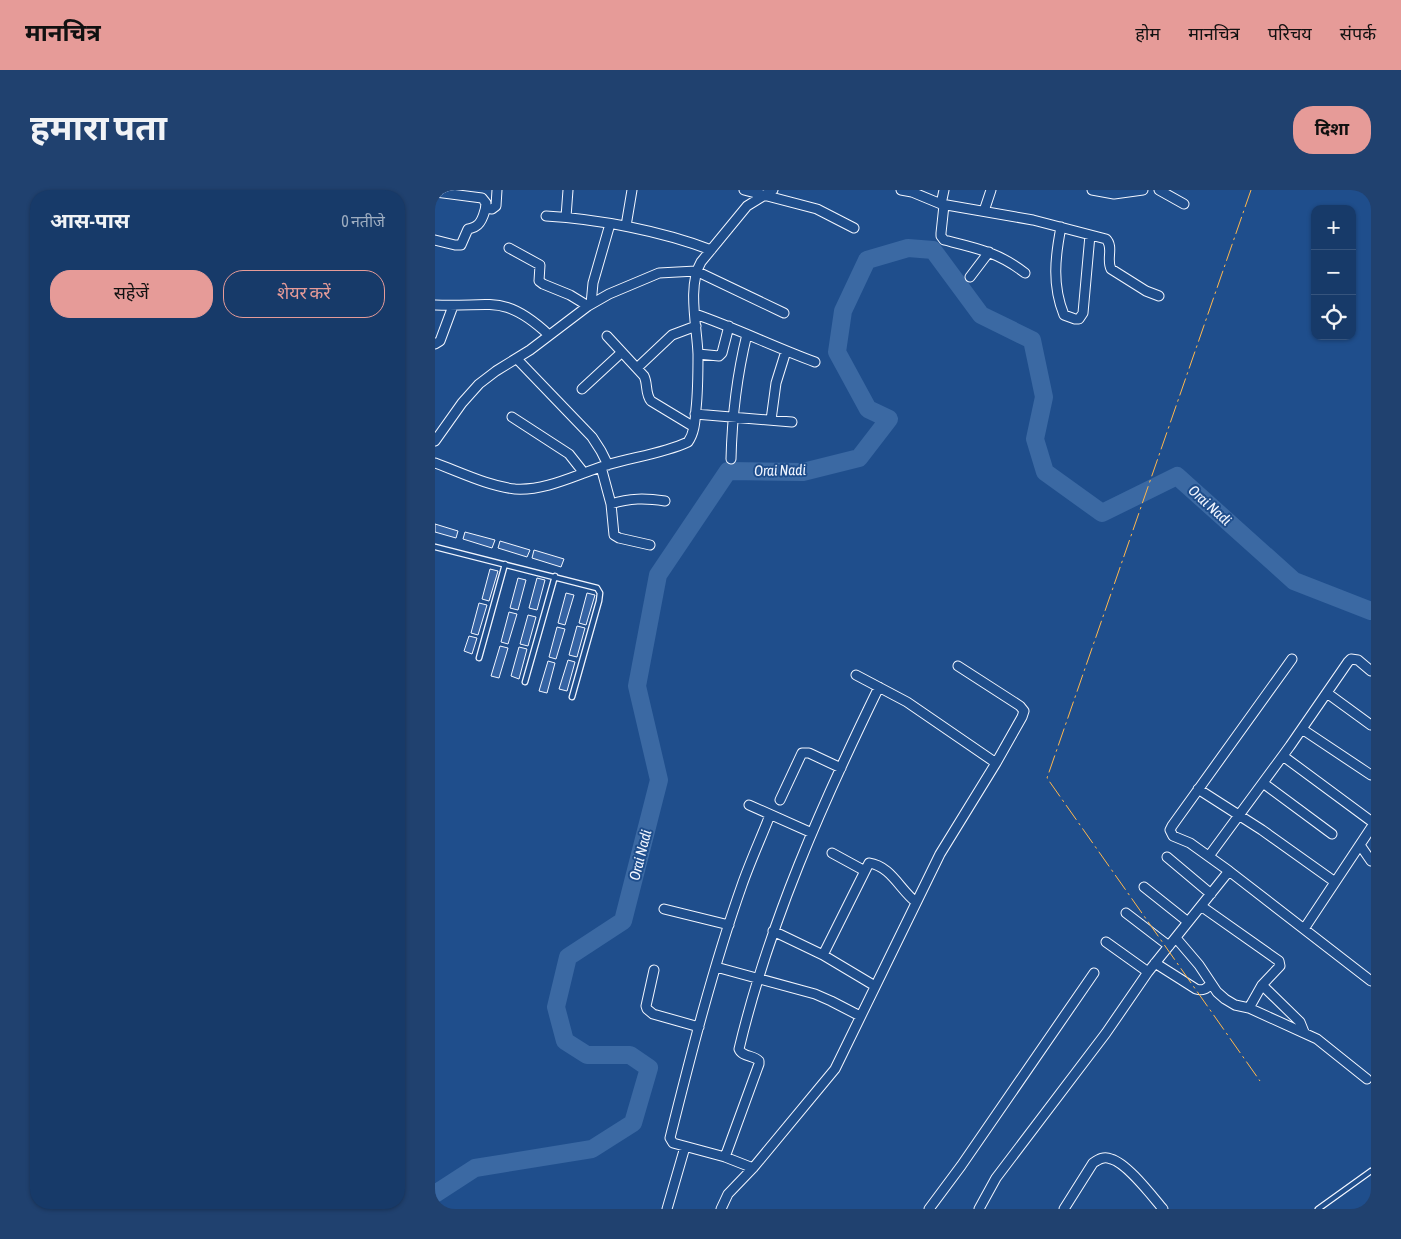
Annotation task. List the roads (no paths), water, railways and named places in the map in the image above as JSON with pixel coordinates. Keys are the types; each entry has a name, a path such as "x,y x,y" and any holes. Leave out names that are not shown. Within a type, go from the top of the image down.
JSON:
{"street":[{"path":"486,208 492,209 496,206 497,190"},
{"path":"566,217 568,190"},
{"path":"626,226 632,190"},
{"path":"744,190 769,193 817,210 854,228"},
{"path":"901,190 912,192 943,205 984,211 1061,227 1106,239 1109,242 1109,264 1111,269 1159,296"},
{"path":"944,190 941,236 944,240 989,252 1007,260 1025,273"},
{"path":"984,211 991,190"},
{"path":"1092,190 1114,194 1143,190"},
{"path":"1159,190 1184,204"},
{"path":"435,192 482,198 486,203 486,208 479,224 468,229 461,245 435,240"},
{"path":"435,463 492,483 528,489 550,485 604,466 687,442 691,437 694,427 698,390 694,292 696,271 747,206 769,193"},
{"path":"546,216 626,226 711,250"},
{"path":"589,305 593,283 611,224"},
{"path":"1061,227 1055,258 1055,278 1064,315 1075,319 1081,317 1083,313 1090,235"},
{"path":"509,248 540,265 539,281 543,284 589,305"},
{"path":"971,277 989,252"},
{"path":"435,441 462,402 496,370 517,359 589,305 626,286 659,273 696,271 784,313"},
{"path":"435,305 453,306 491,303 503,305 517,310 535,322 549,335"},
{"path":"435,344 440,342 453,306"},
{"path":"695,314 815,362"},
{"path":"637,368 672,335 696,326"},
{"path":"698,354 719,356 722,353 729,326"},
{"path":"731,459 732,416 739,368 747,334"},
{"path":"607,336 637,368 647,382 647,393 651,401 694,427"},
{"path":"771,420 776,383 786,351"},
{"path":"581,389 621,353"},
{"path":"517,359 592,437 604,466 614,535 619,538 650,545"},
{"path":"695,414 792,422"},
{"path":"512,417 569,454 584,473"},
{"path":"611,504 632,498 665,501"},
{"path":"1209,856 1283,756 1351,659 1357,660 1371,671"},
{"path":"1292,660 1170,830 1173,836 1190,843 1209,856 1371,981"},
{"path":"721,1209 729,1194 835,1069 940,854 996,763 1024,712 1023,708 958,666"},
{"path":"855,675 907,702 996,763"},
{"path":"725,1157 759,1064 757,1059 741,1054 739,1049 757,977 812,833 879,686"},
{"path":"1327,693 1371,725"},
{"path":"1302,729 1371,775"},
{"path":"780,800 802,753 809,753 841,768"},
{"path":"1283,756 1371,821"},
{"path":"1263,783 1332,834"},
{"path":"1198,789 1239,815 1335,882"},
{"path":"749,805 812,833"},
{"path":"753,1168 725,1157 673,1143 670,1138 687,1070 729,925 742,884 770,815"},
{"path":"1304,929 1371,828"},
{"path":"1359,845 1371,861"},
{"path":"832,853 865,871"},
{"path":"1167,857 1211,894"},
{"path":"823,955 869,863 892,875 906,895 916,902"},
{"path":"979,1209 996,1178 1106,1033 1148,972 1229,871"},
{"path":"1144,887 1188,922"},
{"path":"1201,906 1279,961 1280,966 1262,985 1249,1008"},
{"path":"664,909 729,925"},
{"path":"1126,913 1169,946"},
{"path":"773,931 823,955 875,986"},
{"path":"1176,938 1199,965 1211,984 1225,999 1235,1005 1249,1008 1304,1032 1325,1044 1367,1079"},
{"path":"1106,942 1148,972"},
{"path":"1155,963 1196,989 1202,991 1211,984"},
{"path":"716,967 815,994 860,1016"},
{"path":"654,970 646,1006 647,1009 653,1014 699,1027"},
{"path":"929,1209 961,1166 1094,973"},
{"path":"1262,985 1300,1022 1304,1032"},
{"path":"667,1209 685,1147"},
{"path":"1064,1209 1093,1164 1098,1159 1105,1158 1112,1159 1121,1164 1163,1209"}],"lane":[{"path":"435,547 597,588 600,593 572,697"},
{"path":"479,658 505,564"},
{"path":"525,682 555,576"},
{"path":"1318,1209 1371,1171"}],"waterway":[{"name":"Orai Nadi","path":"435,1194 475,1168 592,1149 633,1123 649,1068 630,1055 587,1055 565,1041 556,1007 568,957 623,921 659,780 637,686 658,575 728,471 803,472 859,458 889,419 868,409 837,352 843,311 867,260 908,248 933,250 981,315 1032,340 1044,397 1035,439 1045,472 1102,513 1177,476 1294,581 1371,611"}]}
